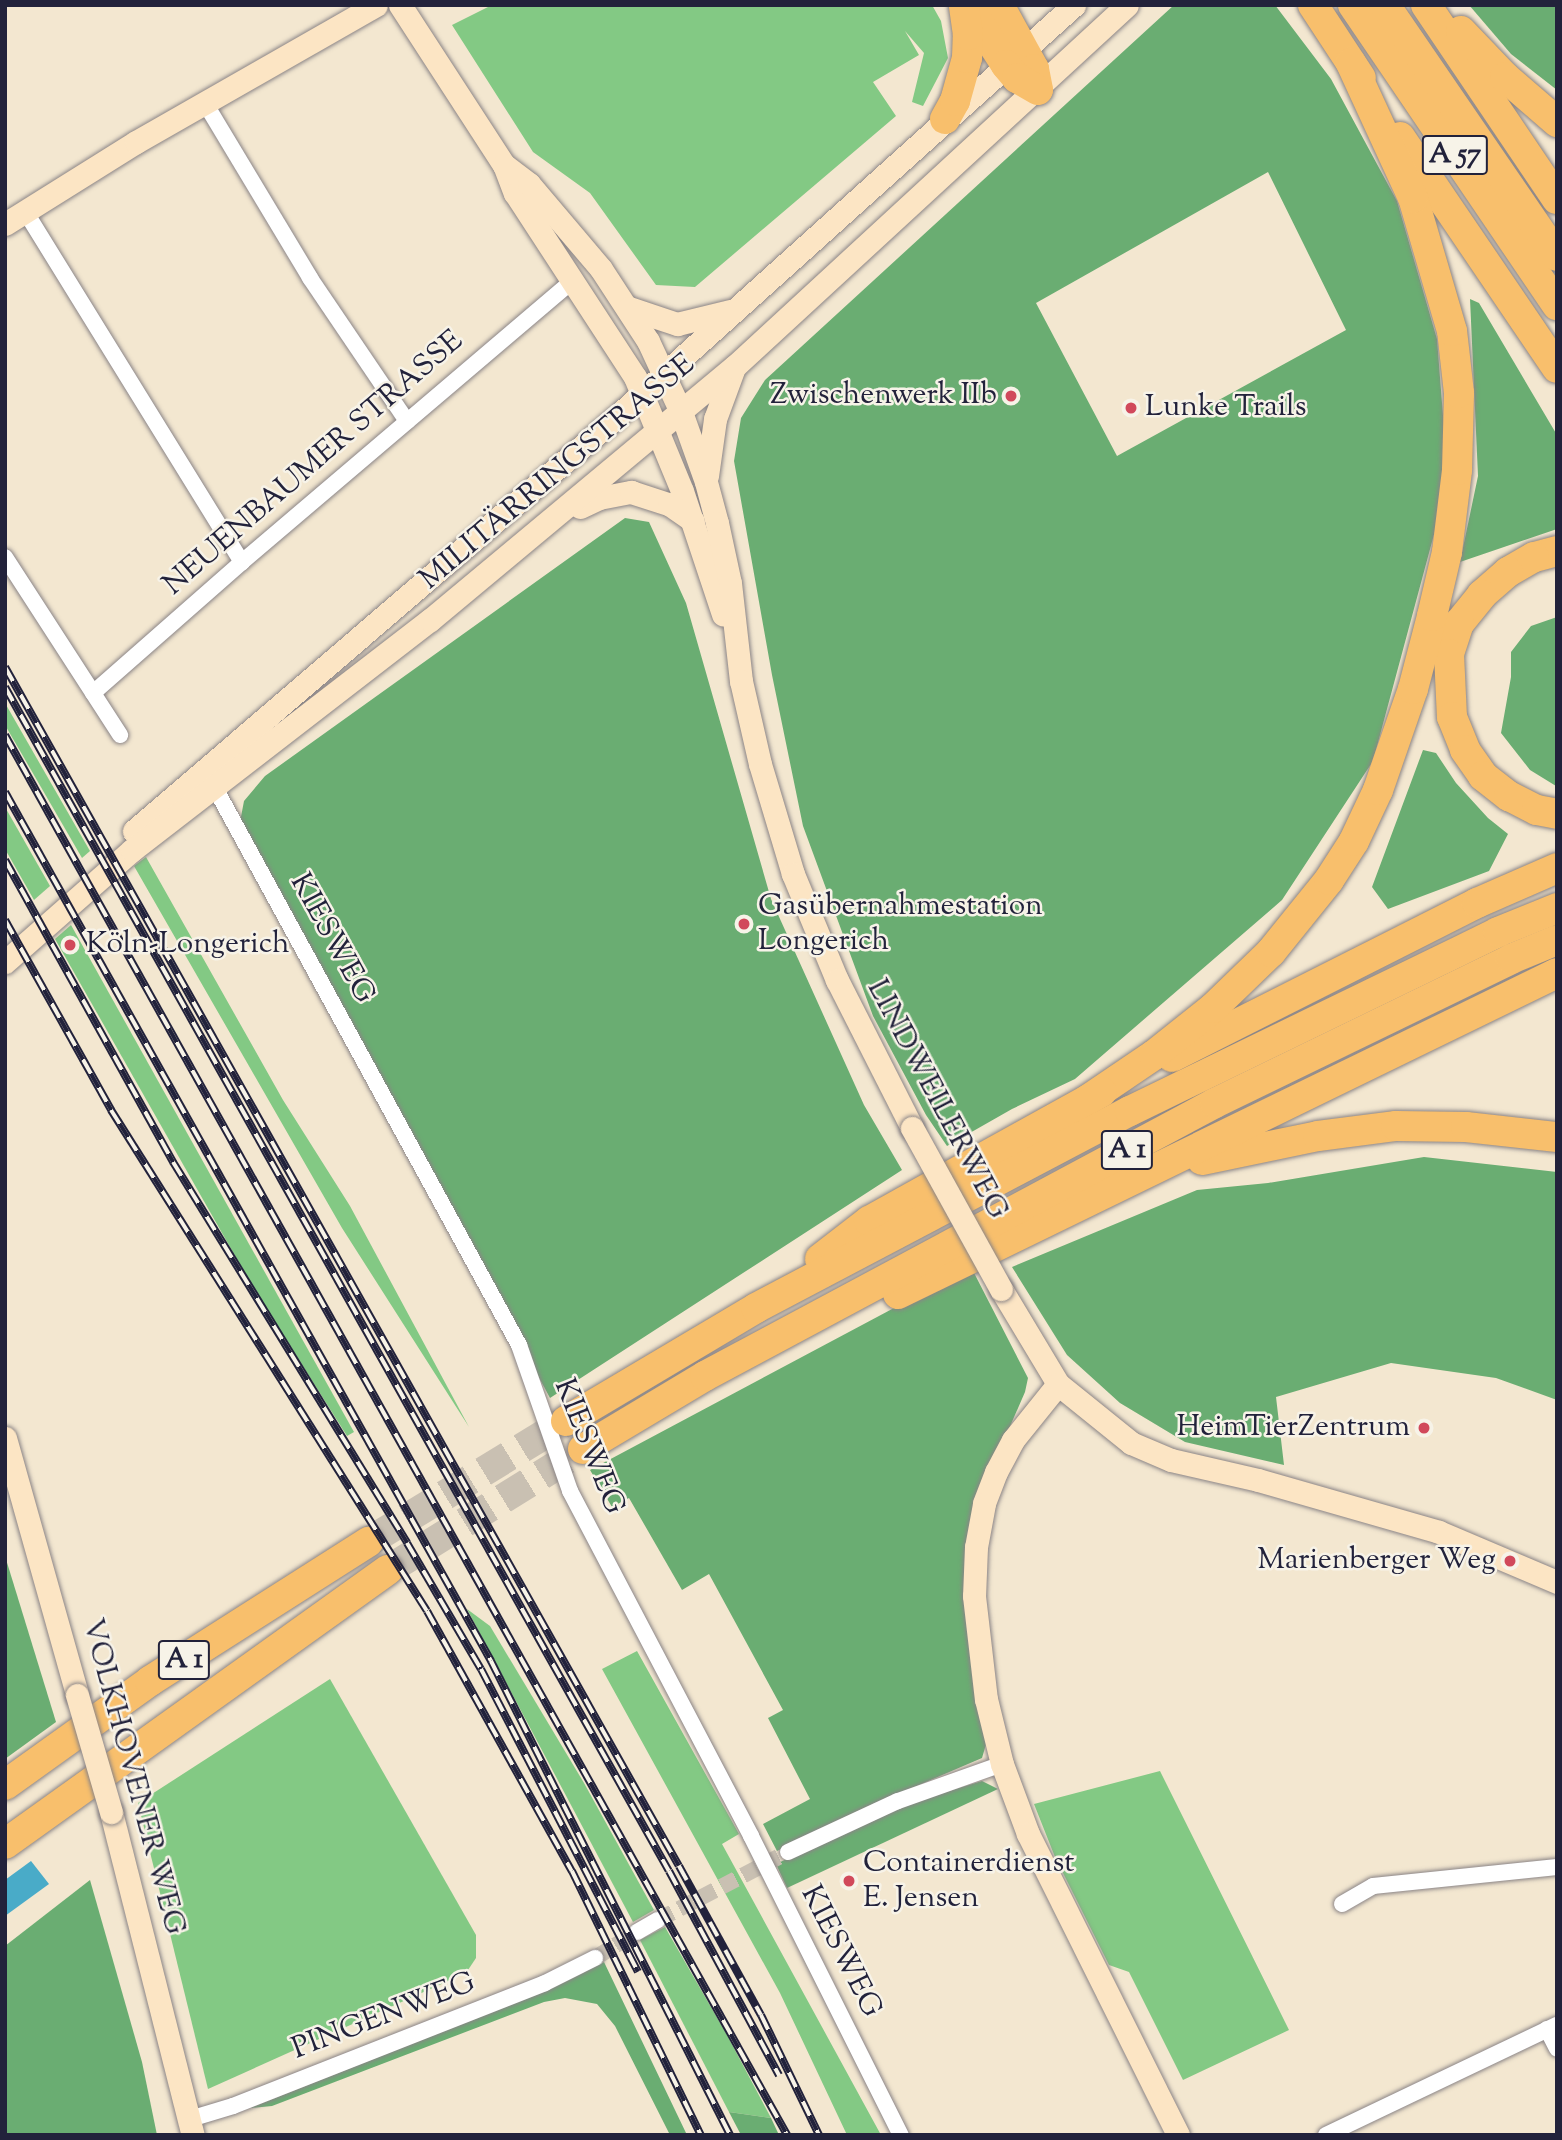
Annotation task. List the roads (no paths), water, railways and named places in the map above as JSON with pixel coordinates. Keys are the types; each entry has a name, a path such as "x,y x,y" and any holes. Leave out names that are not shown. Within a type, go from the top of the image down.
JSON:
{"highway":[{"path":"966,5 1015,58"},
{"path":"945,119 955,100 967,58 966,5"},
{"path":"999,5 1015,58 1017,78 1038,90"},
{"path":"1313,5 1557,368"},
{"name":"A 57","path":"1353,5 1557,305"},
{"name":"A 57","path":"1385,5 1557,256"},
{"path":"1426,5 1557,199"},
{"path":"1436,5 1505,77 1557,122"},
{"path":"1086,1101 1154,1055 1213,1008 1271,952 1329,880 1354,841 1378,790 1413,689 1432,616 1447,552 1457,470 1459,393 1452,331 1413,198 1351,63"},
{"path":"1557,551 1534,557 1508,572 1482,594 1459,623 1449,654 1452,717 1465,750 1483,776 1508,796 1538,810 1557,814"},
{"path":"756,1308 869,1221 1086,1101 1477,903 1557,868"},
{"name":"A 1","path":"566,1421 756,1308 1130,1111 1498,932 1557,908"},
{"name":"A 1","path":"583,1449 705,1376 1215,1102 1511,959 1557,940"},
{"path":"705,1376 779,1353 1557,973"},
{"path":"1077,1207 1167,1169 1238,1151 1318,1136 1396,1126 1452,1126 1557,1137"},
{"name":"A 1","path":"5,1786 150,1681 368,1542"},
{"name":"A 1","path":"5,1844 388,1570"}],"street":[{"path":"5,224 205,103 376,5"},
{"name":"LINDWEILERWEG","path":"400,5 504,164 515,193 619,348 642,393 693,521 739,671 760,764 793,874 837,980 912,1128 1001,1289 1058,1384"},
{"name":"MILITÄRRINGSTRASSE","path":"5,944 201,771 664,374 1074,5"},
{"name":"MILITÄRRINGSTRASSE","path":"5,962 132,850 430,620 658,432 734,367 1038,90 1127,5"},
{"path":"205,103 310,278 407,421"},
{"name":"LINDWEILERWEG","path":"504,164 529,184 561,220 629,309 664,374 706,482 730,583 739,671"},
{"path":"26,211 242,562"},
{"name":"NEUENBAUMER STRASSE","path":"93,693 242,562 573,280"},
{"path":"629,309 677,324 736,309"},
{"path":"706,482 715,419 734,367"},
{"path":"557,518 598,498 631,492 669,504 693,521"},
{"path":"5,557 120,735"},
{"name":"KIESWEG","path":"214,786 519,1345 570,1491 751,1836 901,2135"},
{"path":"1178,2135 1028,1834 1002,1764 986,1699 977,1642 974,1596 976,1547 984,1504 996,1472 1013,1440 1058,1384 1132,1443 1171,1460 1258,1480 1439,1532 1557,1582"},
{"name":"VOLKHOVENER WEG","path":"5,1438 111,1812 192,2127"},
{"path":"788,1852 898,1801 1002,1764"},
{"path":"1342,1904 1373,1885 1557,1867"},
{"path":"637,1932 659,1920"},
{"name":"PINGENWEG","path":"192,2127 233,2106 545,1983 595,1958"},
{"path":"1326,2135 1552,2027 1557,2049"}],"water":[{"path":"31,1861 49,1884 5,1916 5,1880"}],"tunnel":[{"path":"368,1542 566,1421"},
{"path":"388,1570 583,1449"},
{"path":"658,1920 788,1852"},
{"path":"595,1958 637,1932"}],"railway":[{"path":"5,667 679,1866 761,2015 819,2135"},
{"path":"5,687 669,1871 779,2075"},
{"path":"5,735 787,2135"},
{"path":"5,792 491,1661 730,2135"},
{"path":"5,860 173,1162 407,1543 481,1669 638,1972"},
{"path":"5,920 111,1110 427,1611 572,1871 701,2135"}],"place":[{"name":"Zwischenwerk IIb","path":"1011,396"},
{"name":"Lunke Trails","path":"1131,408"},
{"name":"Gasübernahmestation Longerich","path":"744,924"},
{"name":"Köln-Longerich","path":"70,945"},
{"name":"HeimTierZentrum","path":"1424,1428"},
{"name":"Marienberger Weg","path":"1510,1561"},
{"name":"Containerdienst E. Jensen","path":"849,1881"}]}
